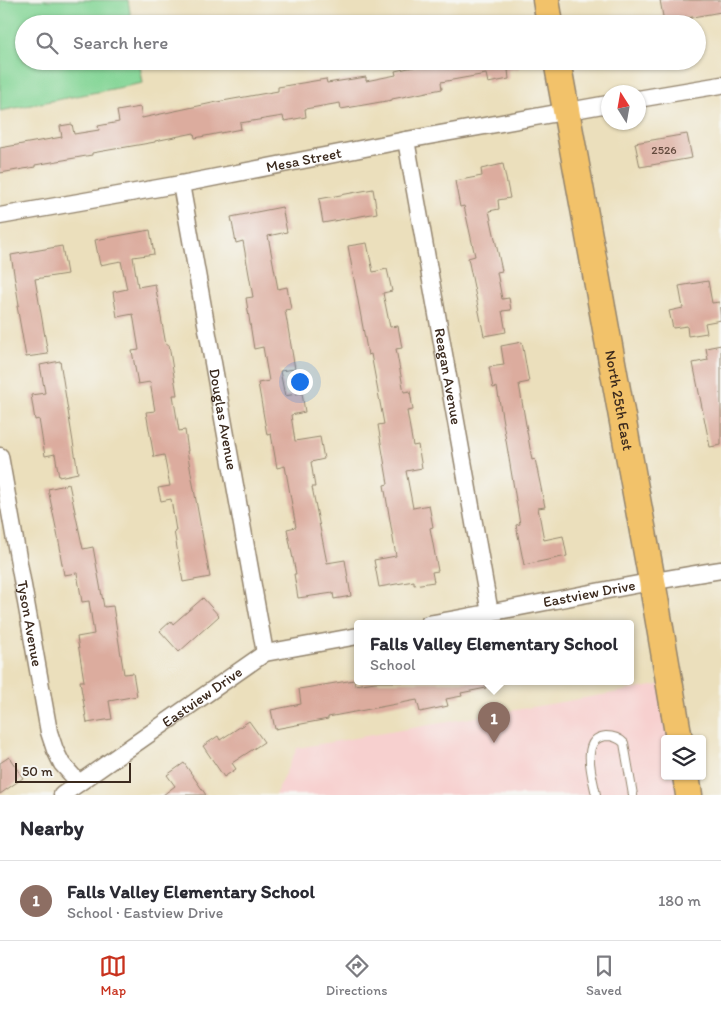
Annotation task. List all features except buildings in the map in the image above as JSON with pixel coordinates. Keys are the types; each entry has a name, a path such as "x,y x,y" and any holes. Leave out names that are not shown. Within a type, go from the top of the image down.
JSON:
{"main road":[{"path":"546,0 548,15"},
{"name":"North 25th East","path":"559,70 678,735"},
{"path":"687,780 689,795"}],"street":[{"path":"646,98 721,85"},
{"name":"Mesa Street","path":"0,216 601,105"},
{"name":"Reagan Avenue","path":"406,140 490,613"},
{"name":"Douglas Avenue","path":"181,184 265,653"},
{"name":"Tyson Avenue","path":"0,456 49,732 62,764 79,783"},
{"name":"Eastview Drive","path":"451,620 652,581 721,570"},
{"name":"Eastview Drive","path":"62,795 265,653 354,637"}],"lane":[{"path":"596,795 590,750 596,739 609,736 619,738 624,743 634,795"}],"shaded area":[{"path":"670,683 679,735 661,735 661,780 687,780 690,795 275,795 297,748"}],"green space":[{"path":"0,0 128,0 130,15 15,15 15,70 141,70 143,83 0,111"}],"place":[{"name":"Falls Valley Elementary School","path":"494,743"}]}
